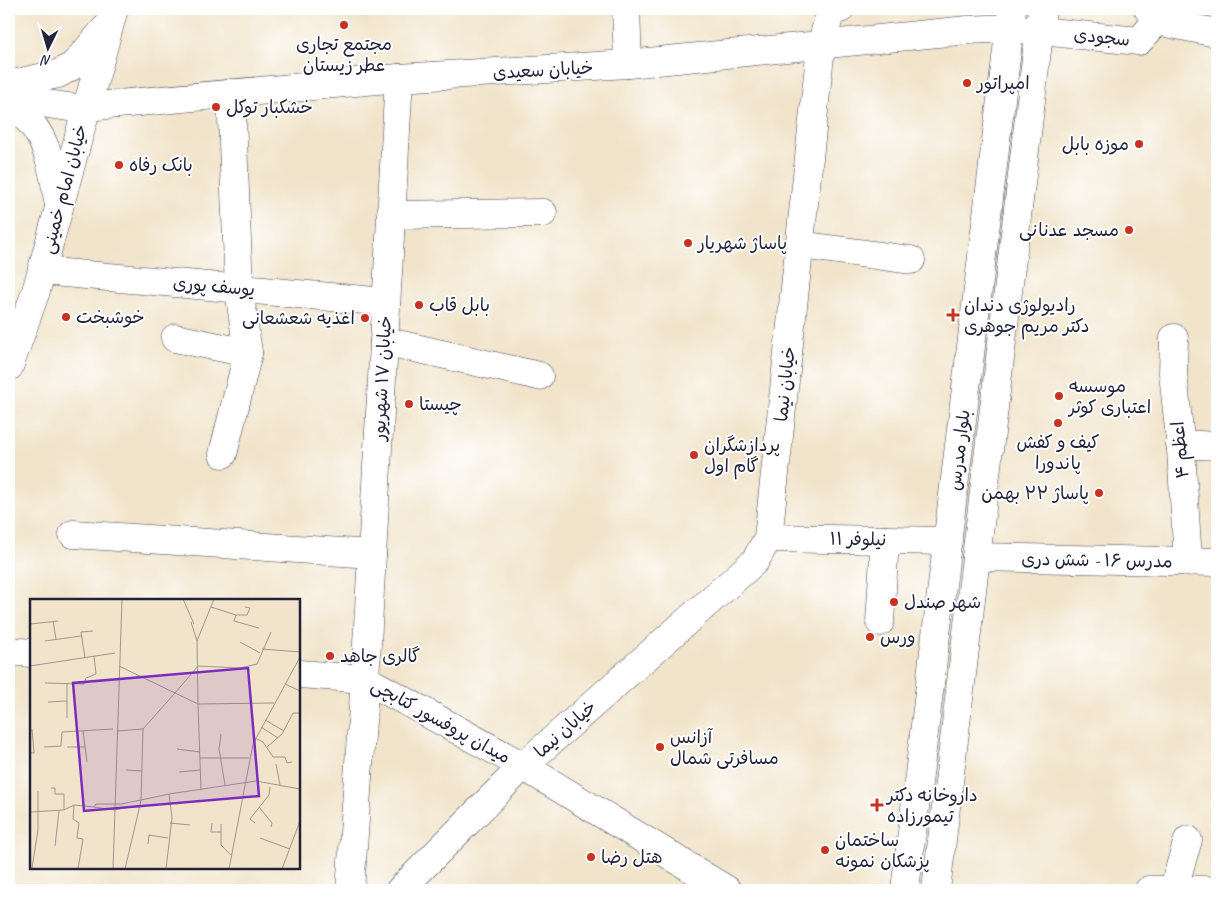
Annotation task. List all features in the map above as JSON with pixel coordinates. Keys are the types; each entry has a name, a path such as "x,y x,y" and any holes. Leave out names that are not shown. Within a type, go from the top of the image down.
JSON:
{"main road":[{"path":"626,9 628,64"},
{"name":"خیابان نیما","path":"523,766 755,561 768,538 821,46 834,9"},
{"name":"سجودی","path":"1011,18 1041,20 1084,34 1139,41 1153,15 1217,33"},
{"path":"59,207 51,166 41,138 16,96 74,65 112,17"},
{"name":"خیابان امام خمینی","path":"9,367 24,330 42,271 59,207 81,107 112,17"},
{"name":"خیابان سعیدی","path":"16,96 81,107 399,78 628,64 821,46 968,30 1011,18"},
{"name":"بلوار مدرس","path":"905,890 1011,18"},
{"name":"بلوار مدرس","path":"936,890 1041,20"},
{"path":"968,30 984,39 997,55 1005,72"},
{"path":"1035,72 1048,54 1061,44 1084,34"},
{"name":"خیابان ۱۷ شهریور","path":"365,679 399,78"},
{"path":"223,454 248,353 239,289 231,94"},
{"path":"391,215 542,213"},
{"path":"800,245 911,260"},
{"name":"یوسف پوری","path":"42,271 386,302"},
{"path":"175,338 248,353"},
{"name":"اعظم ۴","path":"1174,338 1173,373 1188,562"},
{"path":"384,341 539,376"},
{"path":"1180,444 1217,446"},
{"path":"73,534 372,554"},
{"name":"نیلوفر ۱۱","path":"768,538 948,541"},
{"path":"880,622 885,540"},
{"name":"مدرس ۱۶ - شش دری","path":"976,558 1217,562"},
{"path":"9,652 30,653"},
{"path":"300,674 365,679"},
{"name":"میدان پروفسور کتابچی","path":"350,890 365,679 523,766 400,890"},
{"path":"523,766 727,890"},
{"path":"1188,840 1161,890 1207,890"}],"place":[{"name":"مجتمع تجاری عطر زیستان","path":"344,25"},
{"name":"امپراتور","path":"967,83"},
{"name":"خشکبار توکل","path":"216,107"},
{"name":"موزه بابل","path":"1139,144"},
{"name":"بانک رفاه","path":"119,165"},
{"name":"مسجد عدنانی","path":"1129,230"},
{"name":"پاساژ شهریار","path":"688,243"},
{"name":"بابل قاب","path":"419,305"},
{"name":"رادیولوژی دندان دکتر مریم جوهری","path":"953,315"},
{"name":"خوشبخت","path":"66,317"},
{"name":"اغذیه شعشعانی","path":"365,318"},
{"name":"موسسه اعتباری کوثر","path":"1059,396"},
{"name":"چیستا","path":"409,404"},
{"name":"کیف و کفش پاندورا","path":"1058,423"},
{"name":"پردازشگران گام اول","path":"694,455"},
{"name":"پاساژ ۲۲ بهمن","path":"1099,493"},
{"name":"شهر صندل","path":"894,602"},
{"name":"ورس","path":"870,637"},
{"name":"گالری جاهد","path":"330,656"},
{"name":"آزانس مسافرتی شمال","path":"660,747"},
{"name":"داروخانه دکتر تیمورزاده","path":"877,805"},
{"name":"ساختمان پزشکان نمونه","path":"825,850"},
{"name":"هتل رضا","path":"591,857"}]}
